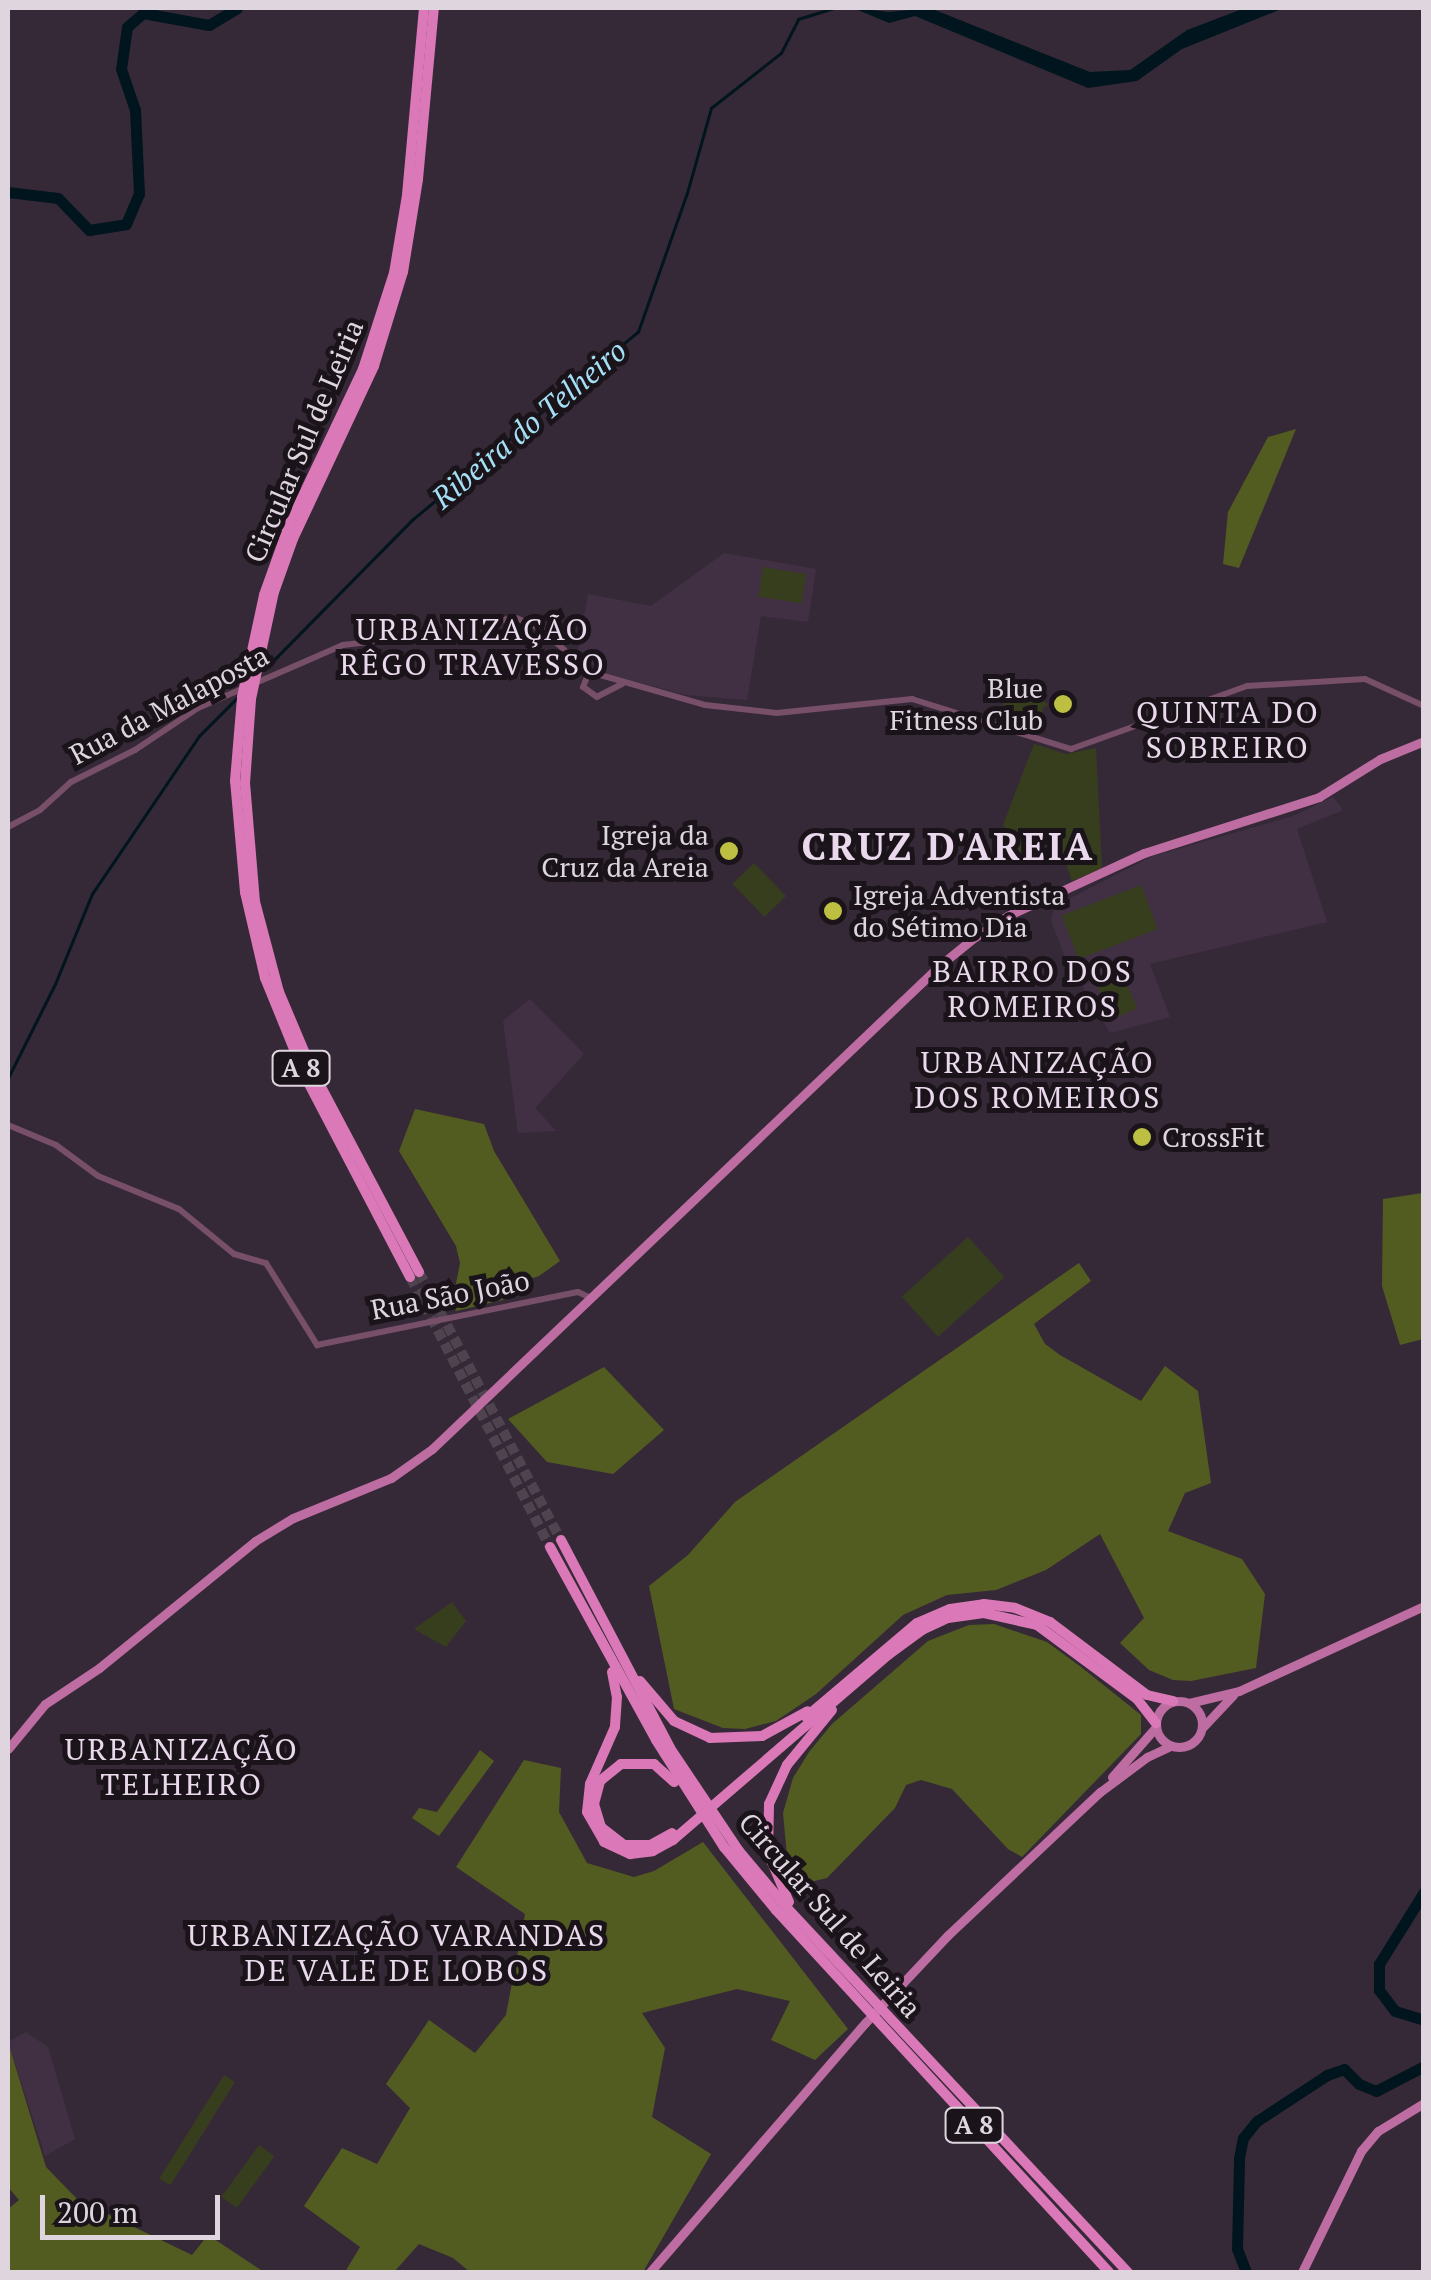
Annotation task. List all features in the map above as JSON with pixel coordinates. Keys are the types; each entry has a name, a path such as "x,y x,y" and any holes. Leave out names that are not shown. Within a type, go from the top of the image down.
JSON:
{"highway":[{"name":"Circular Sul de Leiria","path":"414,1274 306,1076 276,1010 248,913 238,724 260,630 293,539 360,397 395,302 414,214 424,8"},
{"name":"Circular Sul de Leiria","path":"422,82 434,8"},
{"name":"Circular Sul de Leiria","path":"1110,2272 842,1976 705,1804 556,1544 594,1629 694,1804 756,1887 842,1976 1128,2272"},
{"path":"594,1629 614,1677 618,1709 616,1727 588,1792 591,1824 608,1845 636,1854 659,1850 814,1708 917,1622 950,1608 984,1604 1015,1608 1050,1622 1148,1695 1173,1701"},
{"path":"726,1790 934,1624 973,1613 1028,1621 1054,1635 1138,1699 1156,1725"},
{"path":"620,1656 664,1712 684,1728 710,1738 762,1736 814,1708"},
{"path":"810,1932 774,1875 766,1845 767,1814 786,1765 852,1686"},
{"path":"682,1829 644,1846 614,1840 596,1816 600,1782 621,1764 648,1762 666,1772 694,1804"}],"main road":[{"path":"8,1749 45,1704 99,1668 255,1541 293,1518 410,1467 939,966 998,921 1144,852 1319,797 1380,758 1424,741"},
{"path":"650,2272 916,1968 1100,1792 1156,1725 1159,1712 1173,1701 1189,1703 1239,1691 1424,1606"},
{"path":"1100,1792 1146,1757 1171,1746 1192,1743 1217,1707 1239,1691"},
{"path":"1189,1703 1201,1717 1201,1730"},
{"path":"1156,1725 1171,1746"},
{"path":"1302,2272 1361,2151 1378,2131 1424,2102"}],"street":[{"name":"Rua da Malaposta","path":"8,827 40,810 71,782 135,750 198,708 343,645 465,631 514,617 543,630 580,668 588,678 589,696 600,696 605,691"},
{"name":"Rua da Malaposta","path":"588,678 758,712 827,710 912,699 1067,749 1247,686 1364,679 1424,706"},
{"path":"605,680 605,691 622,684"},
{"name":"Rua São João","path":"8,1125 47,1140 98,1176 179,1208 231,1253 266,1263 317,1345 578,1292 591,1298"}],"shaded area":[{"path":"724,553 816,569 808,622 761,616 747,700 686,695 609,674 577,656 588,594 651,606"},
{"path":"1333,797 1343,810 1297,829 1327,922 1150,964 1170,1017 1110,1033 1063,952 1051,920 1055,906 1153,856 1293,816"},
{"path":"530,999 584,1054 535,1108 556,1131 518,1133 503,1021"},
{"path":"26,2032 48,2047 75,2139 45,2156 8,2042"}],"green space":[{"path":"1296,429 1239,568 1223,564 1228,512 1268,437"},
{"path":"763,567 806,574 802,604 758,597"},
{"path":"1009,690 1049,704 1043,708 1038,732 1007,723 1008,716 1000,713"},
{"path":"1034,744 1066,754 1096,748 1102,868 1072,881 1057,839 1020,853 1003,825"},
{"path":"754,863 786,896 764,917 732,884"},
{"path":"1141,885 1158,929 1078,959 1062,915"},
{"path":"1120,968 1137,1009 1111,1019 1094,979"},
{"path":"415,1109 484,1124 494,1151 560,1261 539,1276 515,1284 519,1296 456,1311 453,1299 460,1263 456,1246 399,1151"},
{"path":"1423,1193 1423,1339 1400,1345 1382,1286 1383,1199"},
{"path":"968,1237 1004,1277 938,1337 902,1297"},
{"path":"1079,1263 1091,1281 1034,1324 1045,1344 1060,1355 1141,1401 1165,1366 1198,1391 1211,1483 1185,1493 1168,1531 1242,1559 1265,1594 1256,1668 1191,1681 1173,1680 1149,1670 1120,1643 1144,1618 1100,1534 1046,1570 996,1590 947,1595 903,1615 816,1694 776,1721 745,1729 723,1728 674,1709 649,1586 688,1555 735,1502"},
{"path":"604,1367 664,1430 613,1474 547,1462 508,1419"},
{"path":"452,1602 466,1621 446,1647 414,1629"},
{"path":"994,1624 1047,1642 1081,1667 1141,1715 1141,1734 1022,1857 1008,1849 952,1789 921,1780 906,1785 895,1808 827,1878 802,1884 787,1856 783,1813 793,1778 809,1752 832,1724 928,1641 969,1625"},
{"path":"480,1750 494,1761 439,1836 412,1818 419,1808 437,1812"},
{"path":"524,1760 561,1768 559,1812 587,1863 634,1877 654,1871 703,1842 848,2029 815,2060 771,2040 790,2001 737,1989 642,2013 665,2048 652,2117 711,2154 643,2272 470,2272 453,2258 419,2244 394,2272 345,2272 360,2247 304,2206 342,2148 377,2164 410,2108 386,2084 429,2020 475,2053 506,2015 525,1914 456,1867"},
{"path":"8,2042 46,2167 78,2200 192,2255 208,2235 264,2272 8,2272 8,2209 19,2200 8,2187"},
{"path":"224,2075 235,2082 170,2185 159,2178"},
{"path":"259,2145 274,2156 237,2208 221,2197"}],"water":[{"path":"853,8 889,12 930,8 1090,72 1130,70 1187,30 1245,8 1284,8 1182,49 1137,81 1088,88 915,16 889,23"}],"waterway":[{"path":"8,192 58,198 89,230 126,224 139,194 135,110 121,69 127,27 143,13 209,25 237,8"},
{"name":"Ribeira do Telheiro","path":"264,670 412,520 638,332 687,193 711,108 781,53 798,19 833,8"},
{"name":"Ribeira do Telheiro","path":"8,1078 55,984 92,894 199,736 238,697"},
{"path":"1424,1892 1379,1964 1379,1990 1395,2011 1424,2020"},
{"path":"1246,2272 1237,2249 1239,2158 1243,2138 1257,2121 1327,2075 1344,2069 1359,2084 1376,2091 1424,2066"}],"tunnel":[{"path":"419,1272 561,1540"},
{"path":"410,1277 550,1547"}],"place":[{"name":"Blue Fitness Club","path":"1063,704"},
{"name":"Igreja da Cruz da Areia","path":"729,851"},
{"name":"Igreja Adventista do Sétimo Dia","path":"833,911"},
{"name":"CrossFit","path":"1142,1137"}],"district":[{"name":"URBANIZAÇÃO RÊGO TRAVESSO","path":"473,646"},
{"name":"QUINTA DO SOBREIRO","path":"1228,729"},
{"name":"CRUZ D'AREIA","path":"948,847"},
{"name":"BAIRRO DOS ROMEIROS","path":"1033,988"},
{"name":"URBANIZAÇÃO DOS ROMEIROS","path":"1038,1079"},
{"name":"URBANIZAÇÃO TELHEIRO","path":"182,1766"},
{"name":"URBANIZAÇÃO VARANDAS DE VALE DE LOBOS","path":"397,1952"}]}
